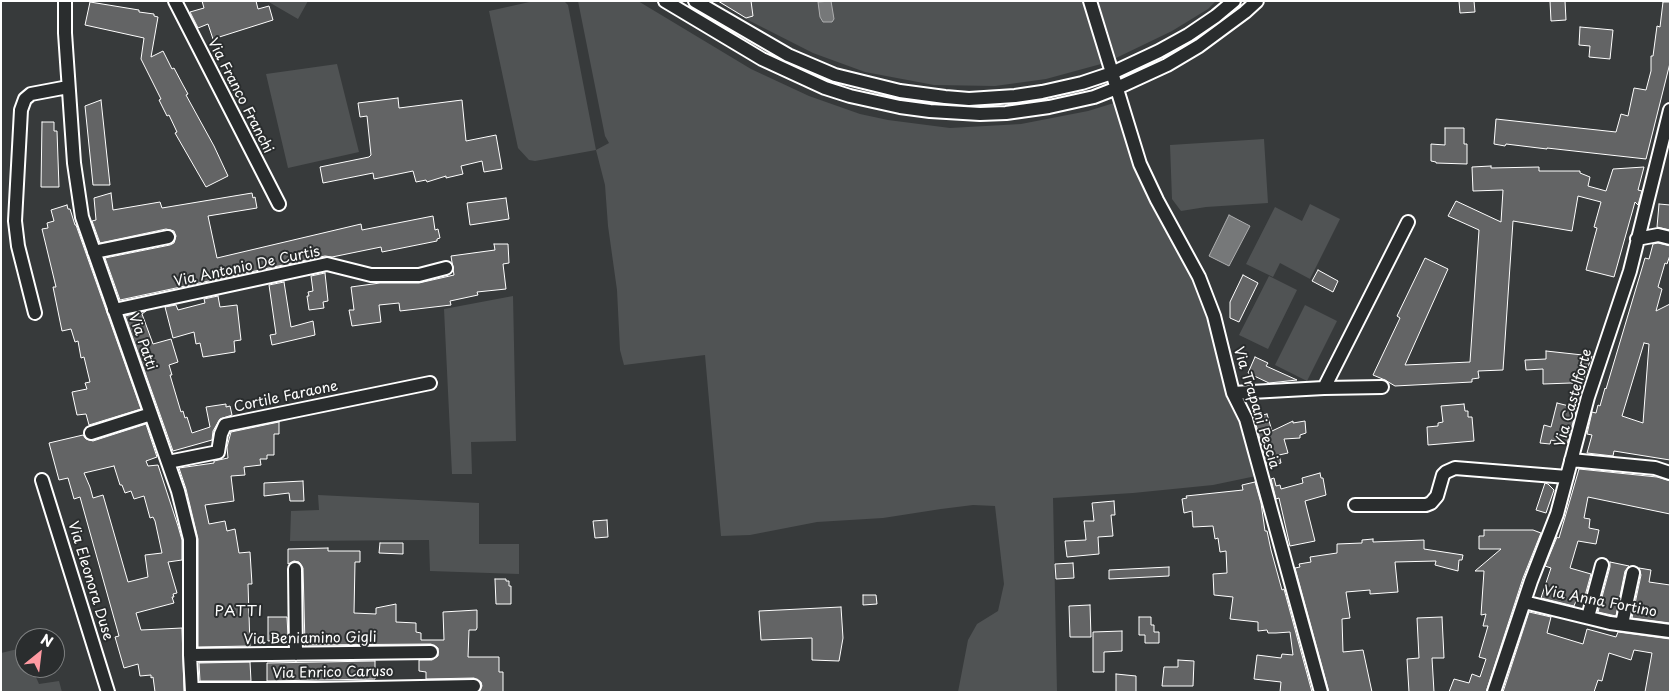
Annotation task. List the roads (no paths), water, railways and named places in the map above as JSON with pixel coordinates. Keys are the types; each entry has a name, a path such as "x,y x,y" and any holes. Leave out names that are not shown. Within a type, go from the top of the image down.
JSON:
{"street":[{"name":"Via Patti","path":"65,1 68,87 74,163 82,216 178,490 190,539 190,655 192,690"},
{"name":"Via Franco Franchi","path":"174,1 279,204"},
{"path":"665,1 762,59 801,78 850,96 900,107 957,114 1006,113 1065,104 1117,88 1150,74 1199,46 1257,1"},
{"path":"695,1 770,46 812,66 856,82 900,91 953,98 1014,96 1065,87 1112,73 1188,35 1234,1"},
{"name":"Via Trapani Pescia","path":"1090,1 1140,164 1208,298 1233,393 1246,419 1321,692"},
{"path":"35,313 18,246 15,221 21,110 25,99 31,94 68,87"},
{"name":"Via Castelforte","path":"1494,692 1524,602 1557,514 1588,397 1630,271 1670,110"},
{"path":"1324,388 1408,222"},
{"path":"1637,239 1658,235 1670,238"},
{"path":"94,252 168,237"},
{"name":"Via Antonio De Curtis","path":"114,310 327,264 371,275 418,275 446,268"},
{"name":"Cortile Faraone","path":"168,462 218,452 221,434 225,425 430,383"},
{"path":"1233,393 1382,387"},
{"path":"91,433 151,414"},
{"path":"1571,460 1655,468 1670,473"},
{"path":"1355,505 1426,505 1431,503 1437,496 1443,475 1455,468 1567,477"},
{"name":"Via Eleonora Duse","path":"42,480 108,692"},
{"path":"1588,617 1602,565"},
{"path":"295,569 296,654"},
{"path":"1622,624 1633,573"},
{"name":"Via Anna Fortino","path":"1524,602 1622,624 1670,631"},
{"name":"Via Beniamino Gigli","path":"190,655 431,652"},
{"name":"Via Enrico Caruso","path":"192,690 474,686"}],"district":[{"name":"PATTI","path":"239,612"}]}
